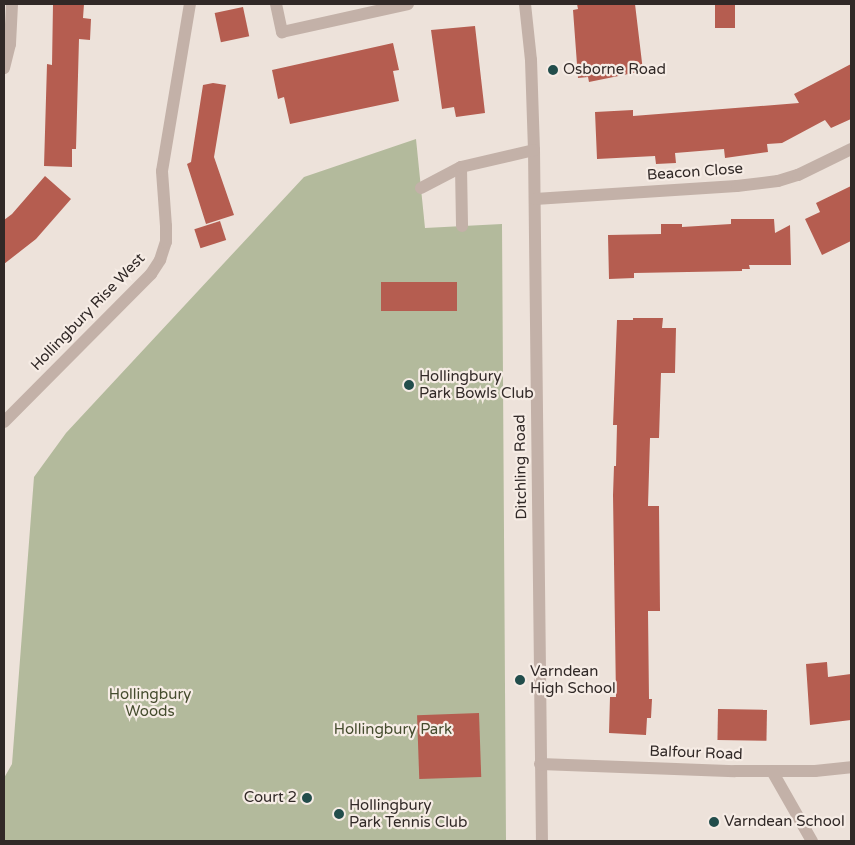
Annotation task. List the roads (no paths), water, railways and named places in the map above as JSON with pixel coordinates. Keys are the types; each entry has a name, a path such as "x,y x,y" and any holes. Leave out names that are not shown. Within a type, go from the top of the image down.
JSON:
{"street":[{"path":"4,68 10,44 12,4"},
{"name":"Hollingbury Rise West","path":"4,422 145,280 160,260 166,242 162,171 190,4"},
{"path":"276,4 282,32 408,4"},
{"name":"Ditchling Road","path":"524,4 532,60 534,150 542,841"},
{"name":"Beacon Close","path":"534,199 737,186 778,181 798,175 851,149"},
{"path":"421,188 461,167 534,150"},
{"path":"461,167 462,226"},
{"name":"Balfour Road","path":"540,764 772,771 851,767"},
{"path":"772,771 812,841"}],"place":[{"name":"Osborne Road","path":"553,70"},
{"name":"Hollingbury Park Bowls Club","path":"409,385"},
{"name":"Varndean High School","path":"520,680"},
{"name":"Court 2","path":"307,798"},
{"name":"Hollingbury Park Tennis Club","path":"339,814"},
{"name":"Varndean School","path":"714,822"}],"park label":[{"name":"Hollingbury Woods","path":"150,702"},
{"name":"Hollingbury Park","path":"393,730"}]}
